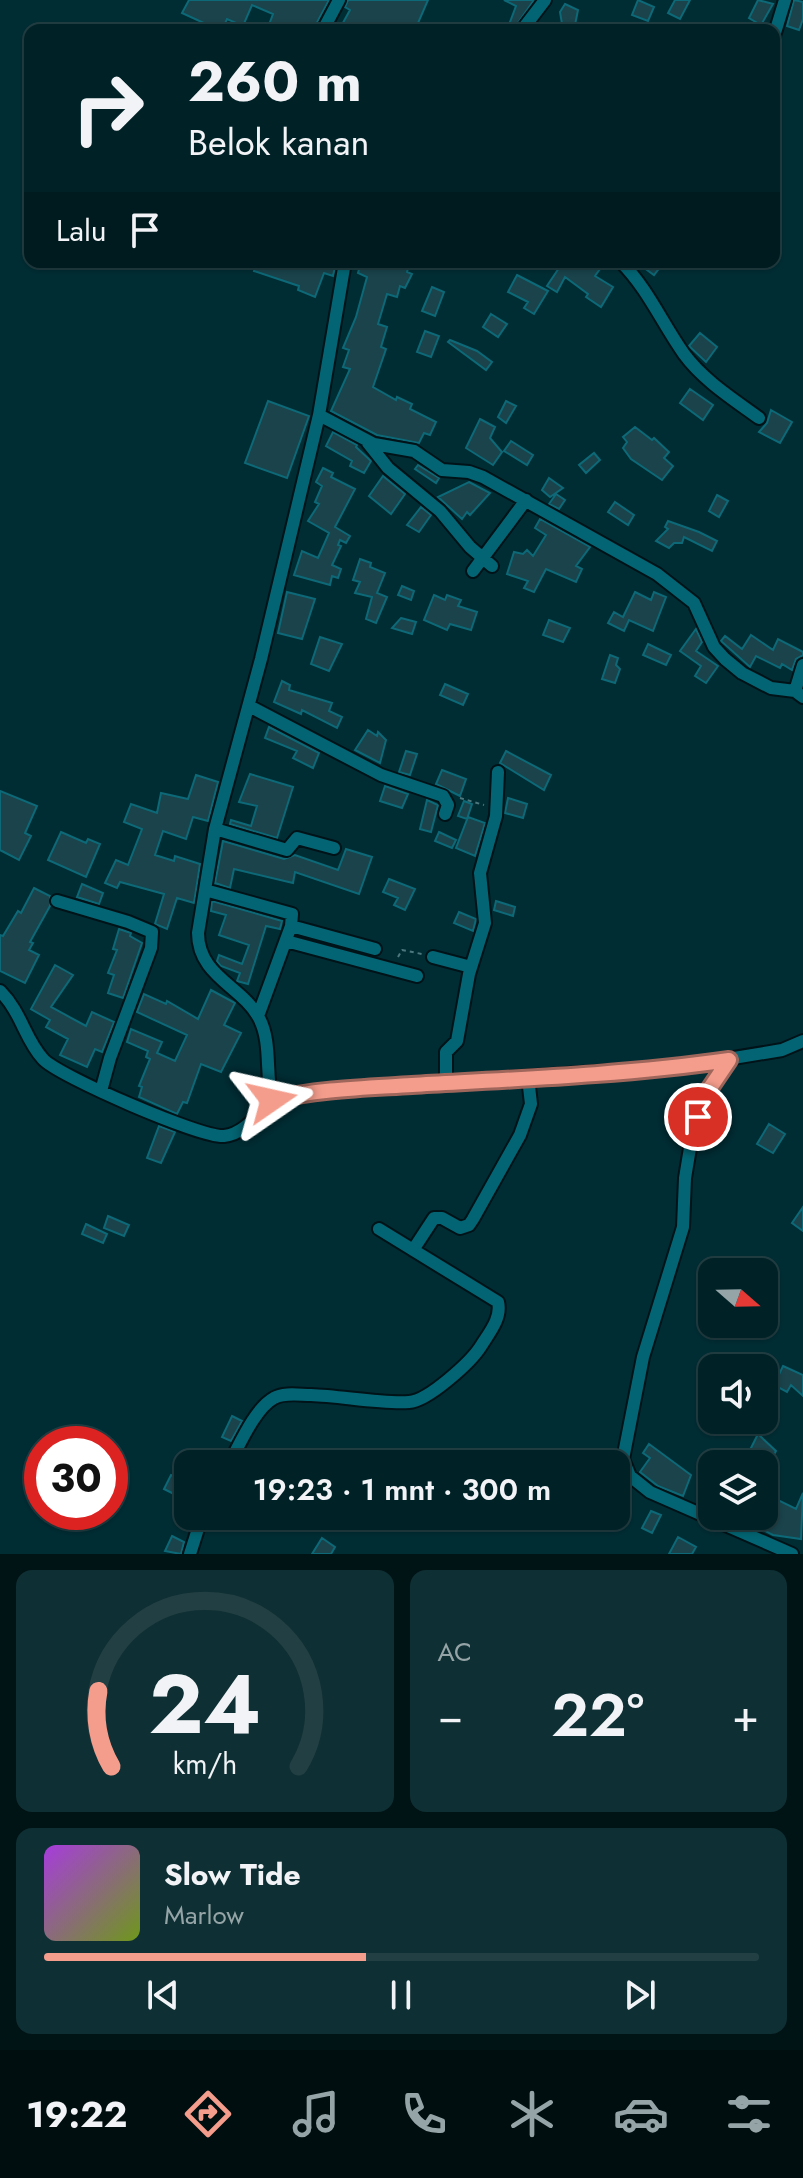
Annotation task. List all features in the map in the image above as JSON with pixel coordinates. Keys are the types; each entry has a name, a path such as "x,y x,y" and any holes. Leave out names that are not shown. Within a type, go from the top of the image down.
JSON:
{"street":[{"path":"326,24 339,0"},
{"path":"527,24 545,0"},
{"path":"778,24 785,0"},
{"path":"272,1100 264,1033 258,1016 200,953 198,933 215,829 249,706 319,415 344,268"},
{"path":"626,268 644,289 685,355 703,375 759,418"},
{"path":"319,415 366,440 385,447 414,451 442,470 479,475 657,574 694,603 714,647 742,673 771,688 799,694 803,665"},
{"path":"366,440 388,468 453,524 487,563"},
{"path":"473,571 487,563 526,500"},
{"path":"249,706 381,775 438,794 447,800 445,814"},
{"path":"446,1081 445,1057 457,1041 471,967 485,923 480,873 497,809 498,772"},
{"path":"215,829 287,850 297,838 334,848"},
{"path":"205,890 287,911 293,917 258,1016"},
{"path":"57,901 152,932 151,948 101,1091"},
{"path":"291,926 375,949"},
{"path":"286,941 417,976"},
{"path":"433,957 471,967"},
{"path":"0,991 17,1010 42,1058 58,1070 164,1118 219,1137 245,1127 272,1100 308,1093 446,1081 628,1072 729,1060 782,1050 803,1041"},
{"path":"729,1060 706,1094 692,1136 685,1178 683,1227 643,1357 623,1459 630,1476 650,1492 792,1554"},
{"path":"413,1250 434,1218 442,1218 460,1228 465,1228 473,1219 520,1135 531,1104 528,1078"},
{"path":"237,1450 251,1425 274,1398 290,1394 412,1403 458,1373 478,1352 495,1325 500,1308 498,1302 379,1229"},
{"path":"190,1554 198,1530"}],"path":[{"path":"438,794 497,809"},
{"path":"395,970 400,950 433,957"}],"building":[{"path":"189,0 329,0 316,24 269,24 273,14 252,5 244,24 227,19 225,24 206,24 182,13"},
{"path":"348,0 428,0 418,24 342,24 350,10 345,7"},
{"path":"504,0 534,0 517,24 509,24 516,6"},
{"path":"638,0 654,7 648,21 632,15"},
{"path":"675,0 690,0 680,19 668,13"},
{"path":"758,0 773,4 762,24 749,18"},
{"path":"794,0 803,2 803,19 799,30 787,26"},
{"path":"565,4 578,10 575,24 562,24 560,12"},
{"path":"255,268 335,268 333,276 324,273 315,297 298,290 299,286 254,271"},
{"path":"359,268 408,268 407,272 412,274 405,288 400,286 397,297 387,294 378,324 387,327 381,347 386,349 373,387 396,400 397,397 412,404 410,409 436,422 430,435 424,433 419,443 377,435 331,411 350,369 343,367 349,350 343,348 367,277 358,273"},
{"path":"559,268 601,268 595,276 613,287 601,307 565,277 557,292 547,286"},
{"path":"644,268 659,268 654,275"},
{"path":"517,275 548,291 534,314 524,308 528,302 508,292"},
{"path":"432,287 444,292 435,316 422,311"},
{"path":"491,314 507,324 498,337 483,327"},
{"path":"425,331 439,336 431,357 417,352"},
{"path":"700,333 717,347 706,362 689,346"},
{"path":"450,340 477,351 492,362 486,370 448,342"},
{"path":"690,389 713,405 703,420 680,403"},
{"path":"268,401 309,416 287,478 245,463"},
{"path":"506,401 516,406 506,423 498,417"},
{"path":"771,410 792,422 780,443 759,432 767,423"},
{"path":"480,419 495,427 490,438 502,452 493,465 466,448"},
{"path":"635,427 669,452 664,458 673,466 662,480 631,459 623,448 627,442 623,437"},
{"path":"333,432 357,445 371,461 364,473 350,466 352,461 326,446"},
{"path":"511,441 533,455 527,465 504,451"},
{"path":"594,453 600,460 586,473 579,465"},
{"path":"418,465 439,478 436,483 415,469"},
{"path":"323,468 333,473 331,477 355,489 335,527 350,536 346,543 340,540 338,545 341,546 332,565 341,569 338,578 332,576 330,585 294,575 302,551 318,558 329,533 308,521 319,504 315,502 322,486 316,482"},
{"path":"383,476 405,494 391,514 369,496"},
{"path":"549,478 563,488 550,497 542,490"},
{"path":"469,482 490,493 470,515 467,512 462,519 438,497"},
{"path":"556,494 565,500 559,509 549,504"},
{"path":"717,495 728,501 719,517 709,511"},
{"path":"615,502 634,515 628,525 608,512"},
{"path":"421,507 431,515 419,532 407,525"},
{"path":"540,519 590,547 576,566 582,569 576,582 546,569 534,592 524,588 528,581 507,574 514,552 523,554 527,550 533,556 546,535 535,528"},
{"path":"668,521 717,541 712,551 684,537 682,543 674,543 669,548 656,541 668,529 665,527"},
{"path":"360,559 385,573 377,593 387,597 376,623 366,619 372,597 355,593 360,582 353,580"},
{"path":"402,586 414,591 411,600 398,595"},
{"path":"287,592 315,599 302,639 278,633"},
{"path":"635,592 651,600 654,592 666,597 653,631 629,620 624,631 608,623 614,612 623,617"},
{"path":"434,595 445,600 447,595 461,600 458,606 477,612 471,630 450,624 447,630 424,620"},
{"path":"401,618 416,622 412,634 392,628"},
{"path":"549,620 570,628 563,642 543,635"},
{"path":"696,629 702,642 696,651 718,666 706,683 695,676 701,666 680,651"},
{"path":"751,635 773,650 778,639 803,652 803,655 796,659 792,670 782,664 780,668 756,656 750,667 721,641 725,636 742,649"},
{"path":"320,637 342,644 329,671 311,664"},
{"path":"648,644 671,655 666,665 643,655"},
{"path":"610,655 618,658 616,665 620,669 615,683 602,679"},
{"path":"282,681 290,685 289,690 332,703 329,711 342,717 337,728 302,710 301,714 274,702"},
{"path":"445,684 468,694 463,705 440,695"},
{"path":"269,727 319,753 313,768 293,758 297,751 265,738"},
{"path":"368,730 377,736 378,732 386,740 380,763 355,750"},
{"path":"406,751 417,754 410,775 399,772"},
{"path":"506,751 551,775 544,790 500,763"},
{"path":"442,770 466,779 460,796 436,784"},
{"path":"250,774 293,787 277,838 230,824 231,820 251,826 257,806 239,802"},
{"path":"196,775 218,782 208,821 193,817 186,839 163,831 155,855 174,861 175,856 200,864 194,903 177,898 167,929 155,924 164,894 120,882 117,888 105,883 116,860 128,865 142,829 124,822 131,804 157,813 161,793 188,799"},
{"path":"385,786 408,794 402,808 380,801"},
{"path":"0,791 37,806 25,833 31,836 19,860 0,850"},
{"path":"508,798 527,804 523,818 505,813"},
{"path":"427,800 438,805 431,832 420,829"},
{"path":"464,801 472,804 467,819 458,816"},
{"path":"468,817 485,823 475,856 456,848"},
{"path":"61,832 86,843 88,839 100,844 86,877 48,860"},
{"path":"439,832 456,840 452,848 435,841"},
{"path":"223,841 284,859 295,855 338,870 346,849 372,857 359,894 295,872 293,883 234,869 230,888 215,883"},
{"path":"389,879 415,889 405,910 394,905 398,898 383,892"},
{"path":"82,884 103,893 99,904 77,897"},
{"path":"34,888 50,896 50,906 30,942 33,943 29,950 39,955 25,983 0,971 0,935 3,936 18,911 21,913"},
{"path":"212,901 282,921 280,929 266,926 248,984 237,981 240,973 221,966 217,961 219,955 242,964 249,945 219,935 226,915 211,911"},
{"path":"496,901 515,907 513,916 494,910"},
{"path":"459,912 476,919 473,931 454,923"},
{"path":"119,929 131,933 130,936 142,943 123,998 108,993 114,975 108,973 117,950 113,949"},
{"path":"55,965 73,975 51,1007 86,1026 92,1012 114,1022 102,1052 95,1049 87,1067 60,1055 68,1039 46,1027 50,1020 31,1009"},
{"path":"211,990 235,1003 224,1025 241,1033 221,1072 201,1064 187,1103 183,1102 177,1114 139,1097 142,1087 139,1086 150,1059 146,1057 148,1051 127,1042 131,1029 162,1042 157,1053 175,1061 187,1035 137,1012 144,994 166,1004 167,1001 198,1019"},
{"path":"769,1124 785,1134 773,1153 757,1144"},
{"path":"159,1126 175,1132 161,1163 147,1158"},
{"path":"803,1207 803,1231 792,1223"},
{"path":"108,1216 129,1225 124,1236 104,1228"},
{"path":"86,1224 107,1234 103,1243 82,1234"},
{"path":"783,1366 803,1375 803,1396 791,1385 787,1392 778,1387 778,1377"},
{"path":"232,1416 242,1421 231,1441 222,1437"},
{"path":"758,1434 775,1450 750,1450"},
{"path":"649,1444 691,1475 683,1496 658,1486 640,1472 650,1458 643,1453"},
{"path":"171,1475 174,1476 174,1494 164,1489"},
{"path":"803,1493 801,1539 773,1535 763,1530 778,1530 778,1500 796,1509"},
{"path":"651,1511 661,1515 652,1533 642,1528"},
{"path":"172,1536 184,1542 181,1554 165,1551"},
{"path":"678,1537 696,1547 692,1554 669,1554"},
{"path":"322,1538 335,1547 331,1554 312,1554"}],"route":[{"path":"272,1100 308,1093 383,1086 628,1072 729,1060 706,1094 698,1117"}]}
